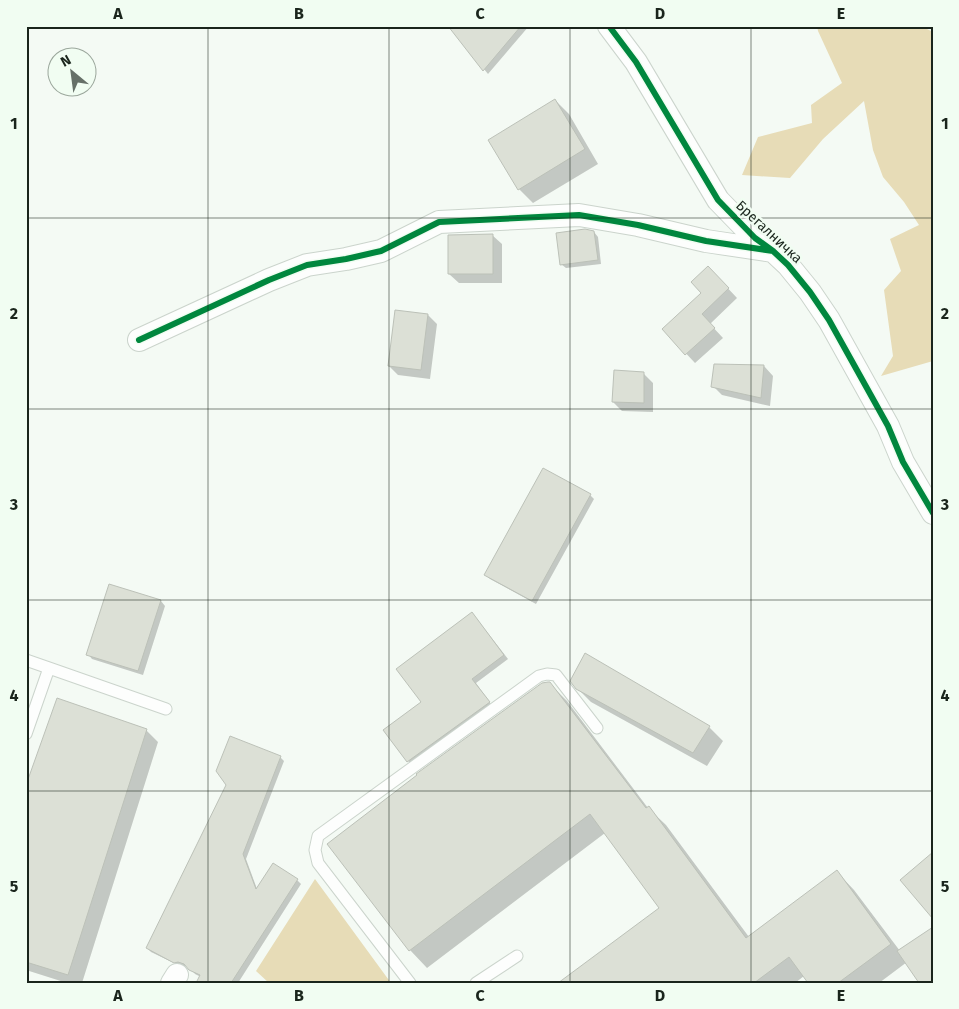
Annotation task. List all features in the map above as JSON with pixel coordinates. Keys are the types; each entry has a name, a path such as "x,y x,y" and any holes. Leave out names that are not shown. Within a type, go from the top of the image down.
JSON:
{"street":[{"name":"Брегалничка","path":"610,26 636,62 718,200 755,238 788,265 810,292 829,320 888,426 903,462 933,513"},
{"path":"139,340 260,284 307,265 381,251 439,222 579,215 638,225 706,241 773,251"}],"lane":[{"path":"26,660 166,709"},
{"path":"26,734 49,668"},
{"path":"410,983 318,862 315,850 318,836 539,676 546,674 556,675 597,728"},
{"path":"476,983 516,956"}],"shaded area":[{"path":"817,26 921,26 933,32 933,361 881,376 893,356 884,290 901,271 890,239 919,225 904,202 883,177 873,150 864,101 823,139 790,178 742,175 758,137 812,123 811,105 842,83"},
{"path":"315,879 391,983 269,983 256,971"}],"building":[{"path":"448,26 521,26 483,71"},
{"path":"555,99 585,149 518,190 488,140"},
{"path":"585,229 594,231 598,260 560,265 556,233"},
{"path":"493,234 493,274 448,274 448,235"},
{"path":"708,266 729,288 702,314 715,328 685,355 662,329 701,293 691,282"},
{"path":"395,310 428,314 421,370 388,366"},
{"path":"714,364 764,365 761,398 711,387"},
{"path":"614,370 644,372 644,403 612,402"},
{"path":"543,468 591,494 532,601 484,575"},
{"path":"109,584 161,600 138,671 86,655"},
{"path":"472,612 504,655 472,679 490,702 407,762 383,730 421,702 396,669"},
{"path":"585,653 710,726 693,753 576,689 570,681"},
{"path":"550,682 646,808 649,806 746,938 837,870 891,944 838,983 808,983 789,957 754,983 558,983 659,908 590,814 409,951 327,844 416,774 542,683"},
{"path":"57,698 147,729 68,975 26,962 26,785"},
{"path":"230,736 281,756 243,854 256,889 273,863 298,879 231,983 196,983 200,975 189,970 184,964 174,963 146,948 226,785 216,771"},
{"path":"933,852 933,919 900,880"},
{"path":"933,927 933,983 919,983 897,951"}],"cycle path":[{"path":"609,26 636,62 718,200 755,238 788,265 810,292 829,320 888,426 903,462 933,513"},
{"path":"139,340 269,280 307,265 381,251 439,222 579,215 638,225 706,241 773,251"}]}
